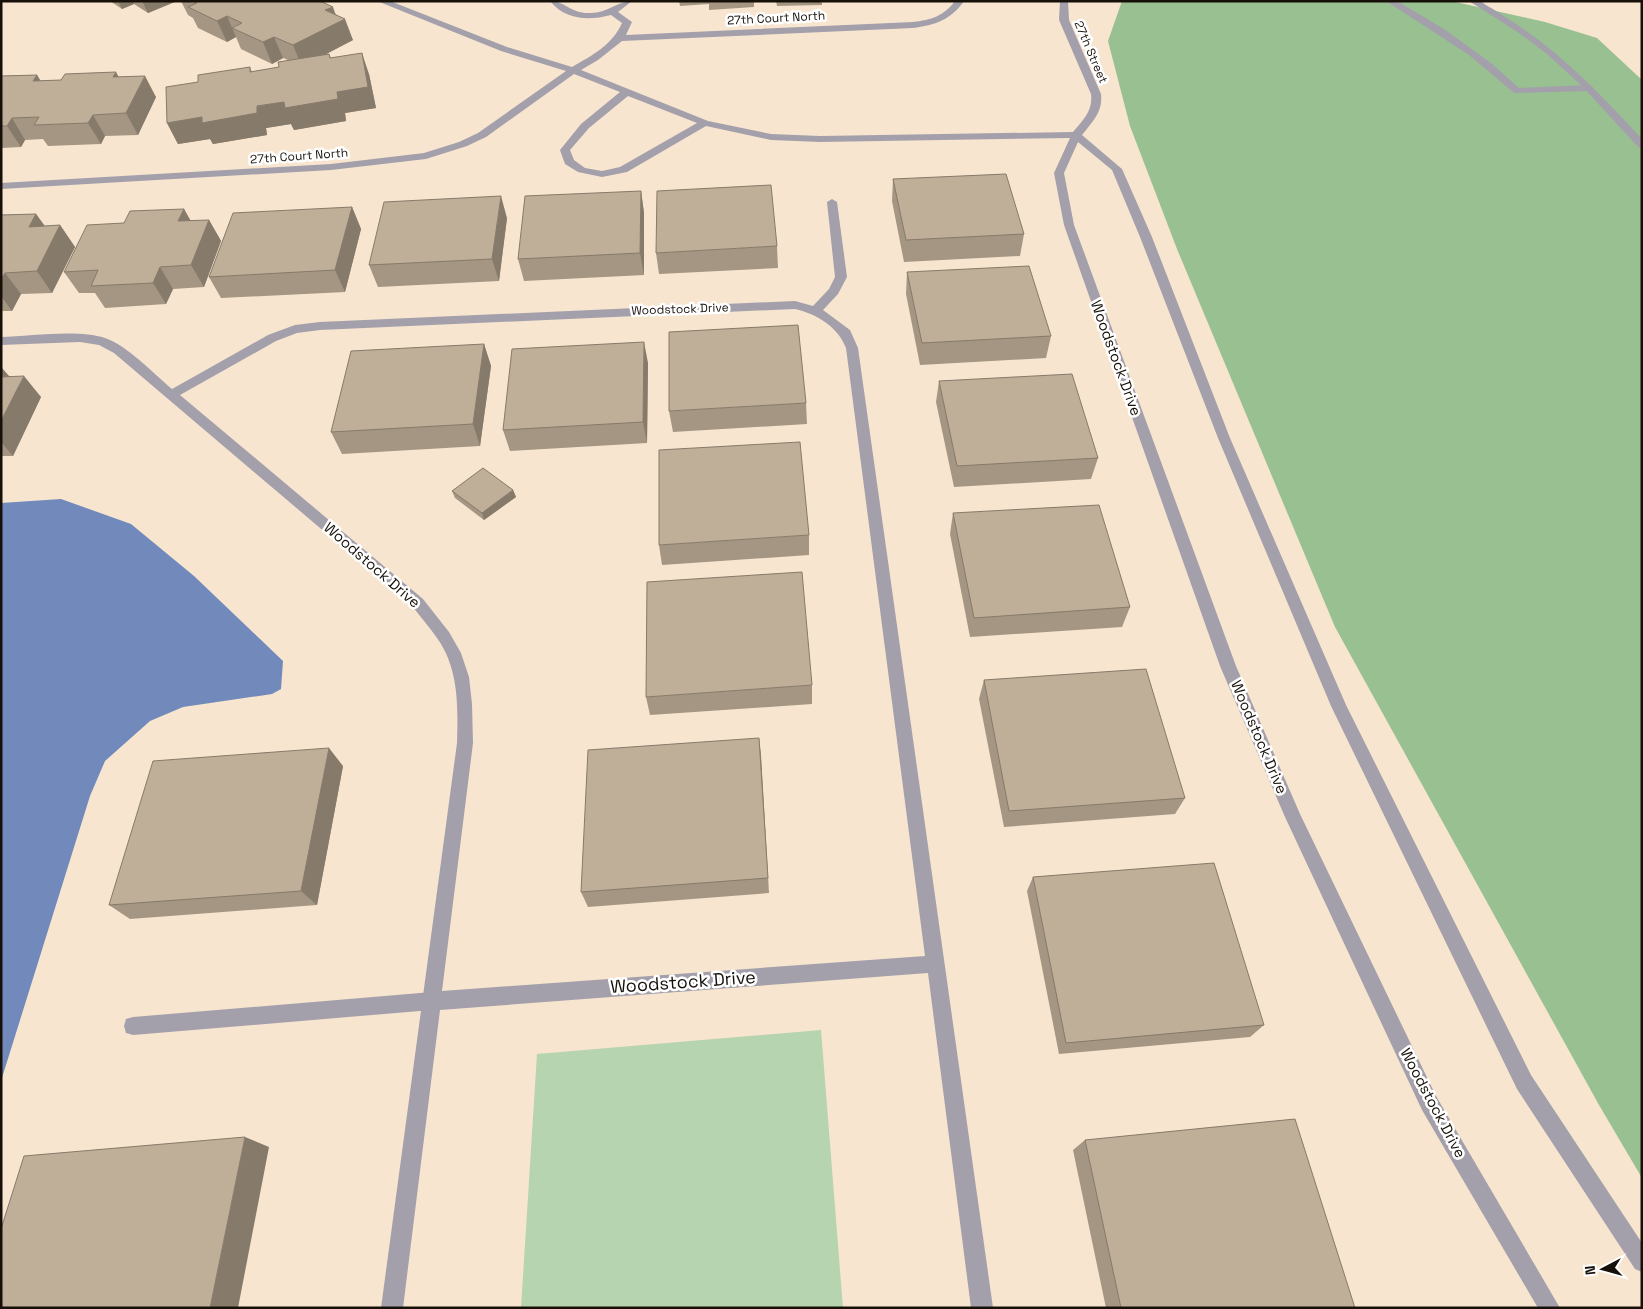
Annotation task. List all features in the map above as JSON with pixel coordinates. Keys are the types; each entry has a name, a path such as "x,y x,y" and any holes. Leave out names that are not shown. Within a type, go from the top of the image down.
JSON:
{"street":[{"path":"382,1 504,49 573,70 705,124 770,137 853,138 1076,135 1117,168 1146,237 1224,438 1339,706 1524,1082 1642,1262"},
{"path":"554,1 562,10 576,15 596,16 612,12 628,1"},
{"name":"27th Court North","path":"1,186 331,167 426,156 482,135 573,70 595,58 620,38 913,25 946,17 960,1"},
{"name":"27th Street","path":"1064,1 1064,20 1096,94 1097,105 1092,116 1076,135"},
{"path":"1390,1 1436,26 1494,68 1517,91 1589,88"},
{"path":"1473,1 1550,52 1589,88 1642,145"},
{"path":"612,12 627,22 620,38"},
{"path":"627,92 575,137 565,150 569,162 582,170 595,172 623,170 705,124"},
{"name":"Woodstock Drive","path":"1076,135 1059,173 1068,225 1228,666 1293,817 1429,1102 1550,1308"},
{"path":"816,310 834,291 841,277 832,202"},
{"name":"Woodstock Drive","path":"171,395 272,338 295,329 320,326 795,305 816,310 846,333 852,348 982,1308"},
{"name":"Woodstock Drive","path":"1,341 80,338 102,341 118,350 418,604 448,642 458,664 464,689 465,743 392,1308"},
{"name":"Woodstock Drive","path":"432,1001 935,964"},
{"path":"133,1026 432,1001"}],"green space":[{"path":"1122,1 1451,1 1545,22 1597,38 1642,80 1642,1178 1599,1105 1335,627 1177,249 1130,126 1108,41"},
{"path":"821,1030 843,1308 521,1308 537,1054"}],"water":[{"path":"61,499 131,524 194,576 283,661 281,689 272,694 183,707 150,721 105,761 90,796 1,1081 1,503"}],"building":[{"path":"193,1 320,1 333,7 325,10 345,19 293,45 274,37 263,42 232,28 242,23 227,16 217,21 188,7 197,3"},
{"path":"362,53 368,87 337,92 338,99 285,108 284,102 257,106 257,113 202,123 202,117 167,123 166,87 198,82 198,75 250,67 250,72 279,67 278,62 329,54 330,58"},
{"path":"116,72 113,77 145,76 126,113 93,115 88,123 34,125 39,117 12,118 7,126 1,126 1,76 37,75 33,81 61,80 65,74"},
{"path":"1006,174 1024,234 906,240 893,179"},
{"path":"771,185 777,246 656,253 657,191"},
{"path":"641,191 640,253 518,259 525,196"},
{"path":"501,196 492,259 369,265 384,202"},
{"path":"352,207 335,270 209,277 233,213"},
{"path":"184,209 178,221 209,220 191,265 160,267 153,283 91,286 98,270 64,272 87,225 124,223 130,211"},
{"path":"36,214 29,227 60,225 37,271 5,273 1,279 1,215"},
{"path":"1029,266 1051,336 922,343 907,272"},
{"path":"798,325 806,403 669,411 669,332"},
{"path":"644,342 643,422 503,430 512,349"},
{"path":"484,344 473,424 331,432 351,351"},
{"path":"1072,374 1098,458 957,466 939,381"},
{"path":"24,376 1,421 1,377"},
{"path":"800,442 809,535 659,545 659,450"},
{"path":"483,468 513,490 482,513 452,491"},
{"path":"1099,505 1130,607 974,618 953,513"},
{"path":"802,572 812,685 646,697 647,582"},
{"path":"1146,669 1185,798 1009,811 984,680"},
{"path":"759,738 768,878 581,892 588,750"},
{"path":"329,748 301,891 109,905 153,761"},
{"path":"1214,863 1264,1025 1066,1043 1033,877"},
{"path":"1295,1119 1355,1308 1121,1308 1085,1140"},
{"path":"245,1137 210,1308 1,1308 1,1229 24,1156"}]}
